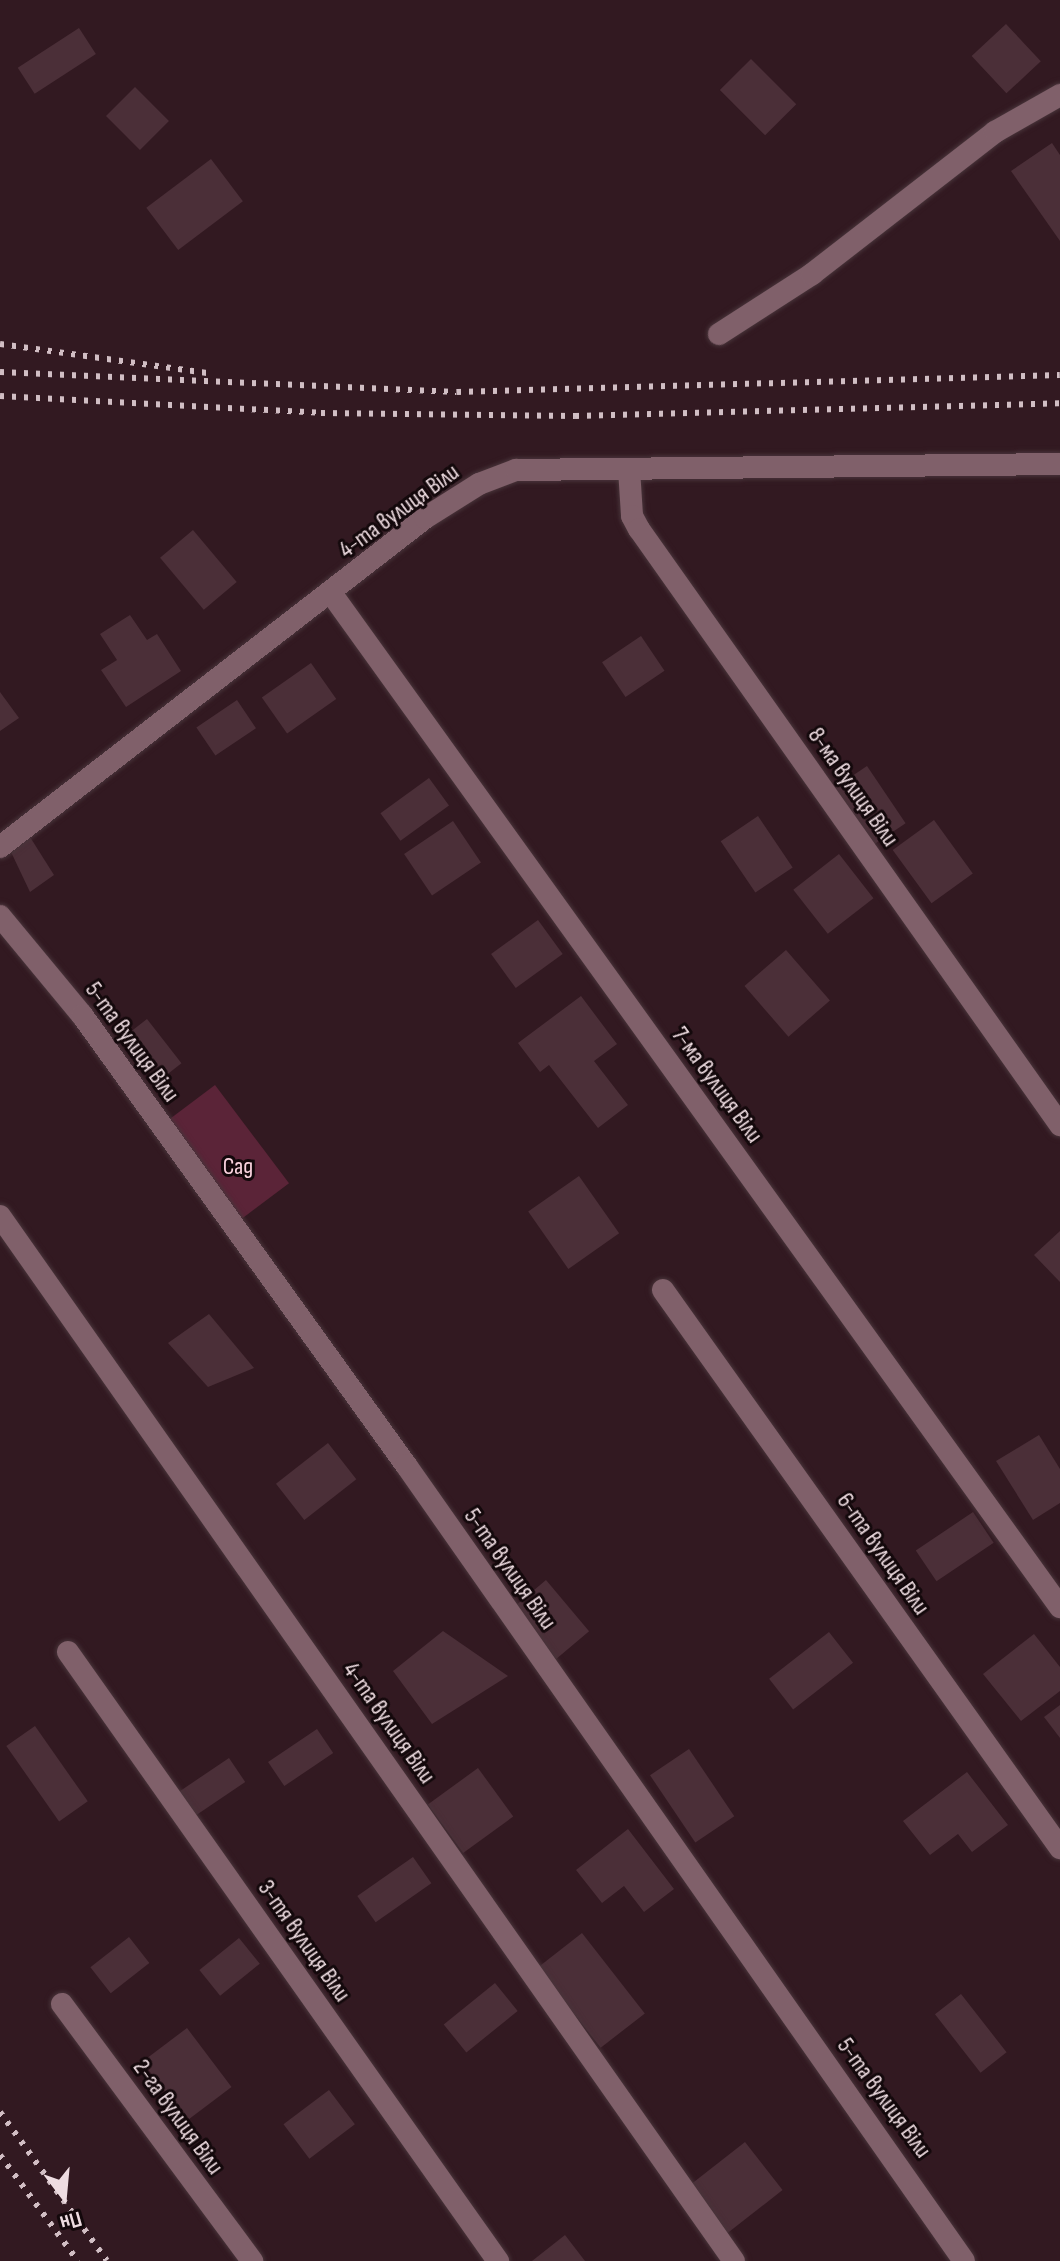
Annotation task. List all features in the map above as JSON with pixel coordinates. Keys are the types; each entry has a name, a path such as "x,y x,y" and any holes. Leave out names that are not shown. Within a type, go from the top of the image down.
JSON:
{"street":[{"path":"719,334 812,274 995,132 1060,95"},
{"name":"4-та вулиця Віли","path":"0,847 425,518 479,484 516,470 1060,464"},
{"name":"8-ма вулиця Віли","path":"629,469 632,516 639,529 1060,1125"},
{"name":"7-ма вулиця Віли","path":"331,593 1060,1607"},
{"name":"5-та вулиця Віли","path":"0,916 82,1015 406,1465 964,2261"},
{"name":"4-та вулиця Віли","path":"0,1216 734,2261"},
{"name":"6-та вулиця Віли","path":"663,1290 1060,1848"},
{"name":"3-тя вулиця Віли","path":"68,1652 498,2261"},
{"name":"2-га вулиця Віли","path":"62,2004 252,2261"}],"green space":[{"name":"Сад","path":"215,1085 289,1183 241,1219 167,1121"}],"building":[{"path":"1006,24 1041,61 1006,93 972,56"},
{"path":"79,28 96,54 35,94 18,68"},
{"path":"751,59 796,104 765,135 720,90"},
{"path":"135,87 169,121 140,150 106,116"},
{"path":"1052,143 1060,155 1060,241 1011,171"},
{"path":"211,159 243,201 178,250 146,208"},
{"path":"193,530 237,582 204,610 160,558"},
{"path":"130,615 147,640 157,634 181,671 126,707 101,670 117,660 100,634"},
{"path":"641,636 664,671 626,697 602,662"},
{"path":"311,663 336,699 287,733 262,697"},
{"path":"0,692 19,718 0,731"},
{"path":"237,700 256,728 215,756 196,727"},
{"path":"867,766 906,823 872,846 834,788"},
{"path":"429,778 449,806 400,841 380,813"},
{"path":"758,816 793,867 755,893 721,841"},
{"path":"934,820 973,873 932,903 893,850"},
{"path":"453,821 481,862 432,895 404,854"},
{"path":"30,837 54,875 30,892 11,852"},
{"path":"839,854 873,898 828,934 793,890"},
{"path":"538,920 563,954 516,988 491,954"},
{"path":"786,950 830,1001 788,1037 744,986"},
{"path":"581,996 617,1044 594,1061 628,1105 598,1128 549,1065 540,1072 518,1043"},
{"path":"147,1019 181,1063 157,1082 123,1038"},
{"path":"579,1176 619,1233 568,1269 528,1212"},
{"path":"1060,1231 1060,1282 1034,1255"},
{"path":"209,1314 254,1368 208,1387 168,1343"},
{"path":"1039,1435 1060,1469 1060,1503 1033,1520 996,1461"},
{"path":"328,1443 356,1479 304,1520 276,1484"},
{"path":"973,1512 994,1543 936,1581 916,1551"},
{"path":"546,1580 589,1631 556,1659 513,1608"},
{"path":"443,1631 508,1676 432,1724 393,1671"},
{"path":"829,1632 853,1663 793,1710 769,1679"},
{"path":"1034,1634 1060,1667 1060,1691 1021,1721 983,1674"},
{"path":"1060,1705 1060,1738 1044,1717"},
{"path":"35,1726 88,1801 59,1821 6,1746"},
{"path":"317,1729 333,1753 284,1786 268,1762"},
{"path":"689,1749 734,1816 695,1842 650,1775"},
{"path":"229,1758 245,1782 194,1817 178,1793"},
{"path":"478,1768 513,1817 463,1853 428,1804"},
{"path":"967,1772 1008,1825 972,1852 958,1834 930,1855 903,1821"},
{"path":"628,1829 674,1889 644,1912 624,1886 602,1903 576,1870"},
{"path":"413,1857 431,1883 376,1922 357,1896"},
{"path":"582,1933 645,2013 601,2048 538,1967"},
{"path":"129,1937 149,1963 111,1993 90,1967"},
{"path":"239,1938 260,1964 220,1996 199,1970"},
{"path":"495,1983 518,2011 466,2053 444,2025"},
{"path":"961,1994 1007,2052 981,2073 935,2014"},
{"path":"187,2028 232,2087 187,2121 142,2062"},
{"path":"329,2090 355,2124 309,2159 283,2124"},
{"path":"745,2142 783,2190 723,2236 686,2188"},
{"path":"565,2235 585,2261 532,2261"}],"railway":[{"path":"0,344 207,373"},
{"path":"0,372 457,392 1060,375"},
{"path":"0,396 321,413 575,416 1060,403"},
{"path":"0,2112 107,2261"},
{"path":"0,2155 78,2261"}]}
